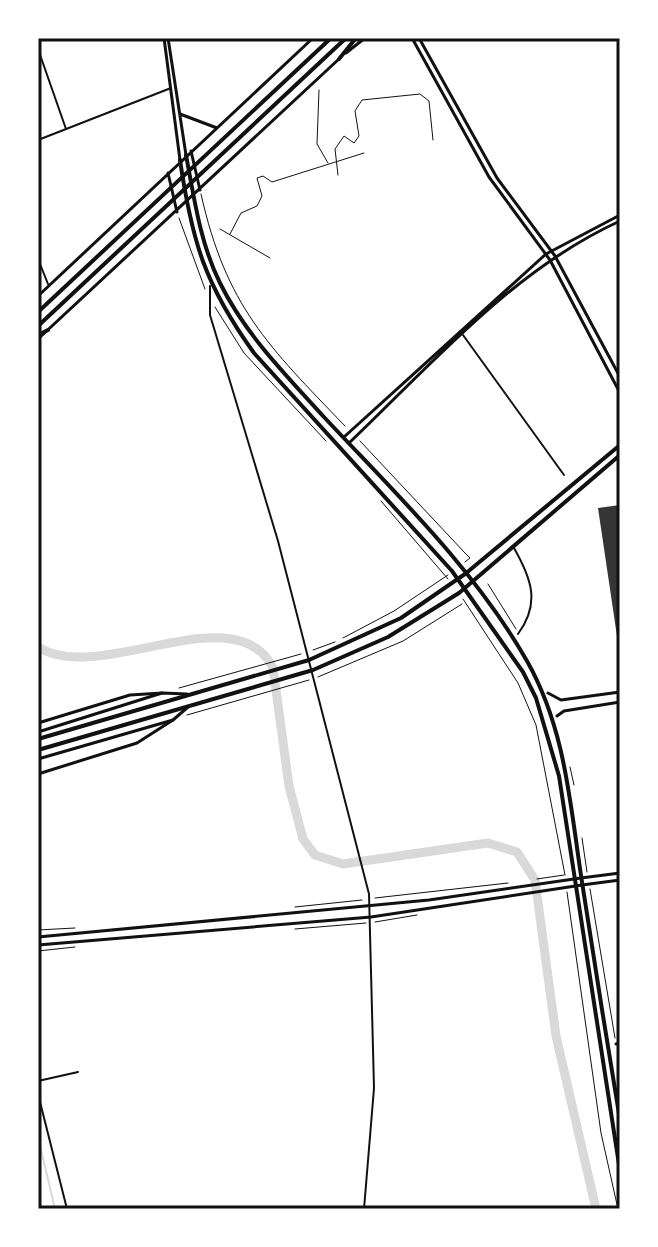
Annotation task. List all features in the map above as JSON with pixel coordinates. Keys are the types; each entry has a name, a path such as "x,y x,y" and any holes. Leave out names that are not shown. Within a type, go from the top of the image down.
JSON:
{"main road":[{"path":"39,312 331,38"},
{"path":"38,326 346,38"},
{"path":"339,59 356,38"},
{"path":"188,153 194,197 213,266 238,314 279,368 472,582 526,660 552,717 567,774 620,1120"},
{"path":"180,160 187,204 210,286 254,353 452,571 523,672 543,716 559,776 620,1171"},
{"path":"38,337 48,330"},
{"path":"38,739 309,660 401,618 465,574 620,445"},
{"path":"38,750 313,670 409,627 464,589 620,455"}],"street":[{"path":"166,38 180,160"},
{"path":"166,38 188,153 200,191"},
{"path":"38,296 313,38"},
{"path":"48,330 365,38"},
{"path":"412,38 489,177 550,260 620,393"},
{"path":"419,38 497,178 555,256 620,377"},
{"path":"38,49 66,130"},
{"path":"38,140 171,88"},
{"path":"180,114 217,128"},
{"path":"168,171 177,212"},
{"path":"344,438 546,254 620,215"},
{"path":"349,443 461,332 555,256 620,221"},
{"path":"38,259 49,285"},
{"path":"210,286 210,315 278,541 369,898 374,1088 364,1209"},
{"path":"461,332 564,475"},
{"path":"513,546 532,584 533,597 527,623 518,634"},
{"path":"548,693 561,700 620,692"},
{"path":"38,732 162,693"},
{"path":"38,723 130,695 191,694"},
{"path":"557,716 564,711 620,702"},
{"path":"38,774 137,743 192,704"},
{"path":"38,759 173,720"},
{"path":"38,937 370,906 620,873"},
{"path":"38,945 371,917 620,880"},
{"path":"38,1081 78,1072"},
{"path":"38,1094 67,1209"}],"path":[{"path":"319,90 317,144 328,166"},
{"path":"338,175 335,149 344,136 354,143 359,136 355,111 362,100 420,94 429,101 433,140"},
{"path":"230,234 241,213 257,206 262,196 257,178 263,176 272,182 364,153"},
{"path":"200,191 218,258 240,305 277,354 351,432"},
{"path":"220,229 270,258"},
{"path":"355,437 470,558 459,566"},
{"path":"174,690 307,652 394,611 452,571"},
{"path":"173,720 263,696 315,678 403,641 464,602"},
{"path":"549,877 565,875"},
{"path":"293,908 517,882"},
{"path":"38,930 84,928"}],"building":[{"path":"620,505 620,643 618,643 598,508"}],"waterway":[{"path":"38,647 64,656 95,656 198,639 229,639 255,647 273,668 289,786 303,839 315,855 343,864 488,843 517,852 535,880 556,1036 596,1209"},
{"path":"38,1137 55,1209"}]}
